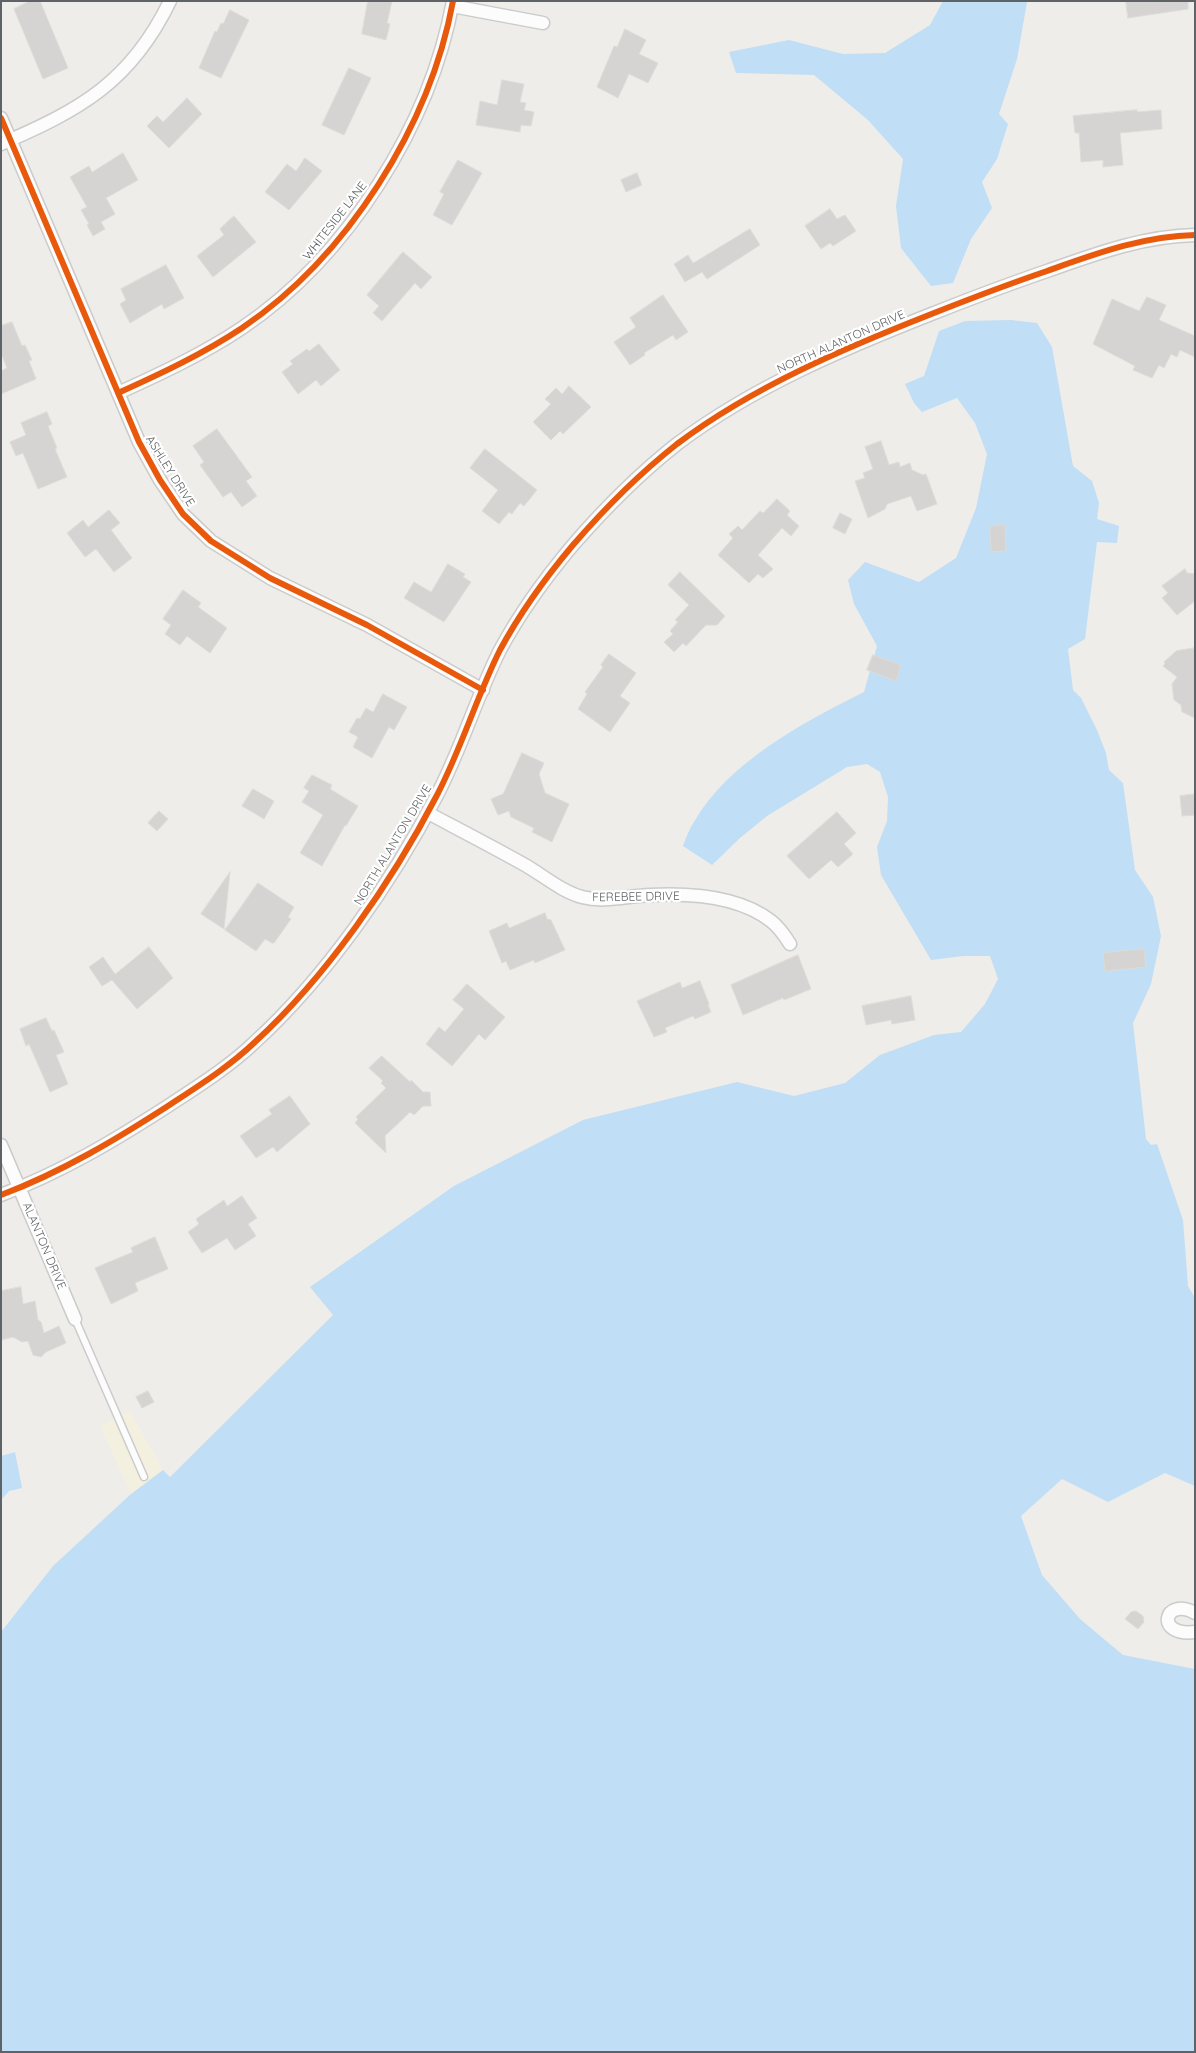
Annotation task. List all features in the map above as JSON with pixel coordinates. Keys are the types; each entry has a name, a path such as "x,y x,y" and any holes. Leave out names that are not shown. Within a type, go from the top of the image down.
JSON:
{"street":[{"path":"6,142 62,116 100,92 128,66 146,44 170,1"},
{"path":"452,4 543,23"},
{"name":"WHITESIDE LANE","path":"118,393 202,352 242,328 280,299 314,267 338,240 381,180 408,132 440,55 452,4"},
{"name":"ASHLEY DRIVE","path":"1,118 6,142 139,442 160,480 183,514 211,542 270,578 367,625 483,690"},
{"name":"NORTH ALANTON DRIVE","path":"1,1195 80,1159 146,1120 194,1089 255,1042 285,1012 323,969 358,922 428,813 460,748 498,654 513,627 572,547 633,481 678,444 718,416 766,389 824,359 890,330 982,294 1099,252 1170,236 1195,235"},
{"name":"FEREBEE DRIVE","path":"428,813 568,891 581,896 610,900 649,895 674,895 740,904 757,911 772,922 790,944"},
{"name":"ALANTON DRIVE","path":"1,1145 75,1319"},
{"path":"1195,1613 1180,1608 1168,1615 1167,1621 1169,1627 1175,1630 1195,1632"}],"lane":[{"path":"75,1319 144,1477"}],"sand":[{"path":"130,1411 163,1470 131,1494 100,1426"}],"water":[{"path":"943,1 1027,2 1017,59 999,114 1008,124 997,159 982,182 992,208 971,239 953,283 931,286 901,248 896,206 903,159 868,120 814,75 736,73 729,52 789,40 843,54 885,53 930,25"},
{"path":"1011,320 1037,323 1052,347 1073,466 1092,481 1099,503 1097,519 1119,526 1117,543 1097,542 1085,639 1068,649 1073,690 1081,698 1097,730 1106,753 1109,770 1123,783 1135,870 1153,897 1161,936 1151,984 1133,1023 1146,1139 1151,1145 1157,1144 1183,1220 1188,1286 1195,1298 1195,1486 1165,1473 1108,1502 1062,1479 1021,1516 1042,1575 1080,1619 1123,1655 1195,1669 1195,2052 1,2052 1,1632 53,1566 131,1494 163,1470 170,1477 333,1315 310,1287 454,1186 583,1120 737,1082 794,1096 845,1083 880,1055 934,1035 961,1032 985,1004 998,979 990,956 963,956 931,960 881,875 877,847 887,821 888,797 880,772 867,764 847,767 767,816 740,838 712,865 683,846 691,828 709,800 747,762 793,730 864,692 877,646 854,604 848,580 865,562 919,582 956,558 976,508 987,454 975,423 957,398 922,412 914,403 905,384 924,376 939,331 965,321"},
{"path":"15,1452 22,1488 9,1491 1,1500 1,1456"}],"building":[{"path":"30,1 40,1 68,68 43,79 14,9"},
{"path":"368,1 392,1 387,23 390,24 386,40 362,34"},
{"path":"1126,1 1188,1 1188,9 1128,18"},
{"path":"230,10 249,20 221,78 199,68 215,31 217,32 221,23 223,24"},
{"path":"625,29 646,40 639,54 658,63 648,83 629,74 618,98 597,87 614,46 617,47"},
{"path":"349,68 371,78 344,135 322,125"},
{"path":"502,80 524,84 520,102 526,103 524,110 534,112 531,126 521,125 520,132 476,125 480,101 497,105"},
{"path":"187,98 202,114 169,148 147,126 157,116 163,122"},
{"path":"1137,110 1137,112 1161,110 1162,129 1120,133 1123,165 1103,167 1103,160 1081,162 1079,133 1075,133 1073,116"},
{"path":"123,153 138,180 106,198 115,214 101,222 105,229 93,236 81,210 87,207 70,177 89,166 92,172"},
{"path":"305,158 322,171 289,210 265,192 287,164 296,171"},
{"path":"458,160 482,173 452,225 433,215 444,194 440,192"},
{"path":"637,173 642,185 626,192 621,180"},
{"path":"830,209 837,219 845,215 856,231 833,246 830,243 821,249 805,226"},
{"path":"234,216 256,242 213,277 197,256 224,235 220,229"},
{"path":"750,229 760,245 707,279 702,272 685,282 674,264 688,255 693,263"},
{"path":"403,252 432,277 421,289 415,283 382,321 373,313 379,306 367,295"},
{"path":"166,265 184,298 164,309 162,304 130,323 120,304 126,300 121,289"},
{"path":"663,295 688,332 676,340 673,335 644,353 645,355 630,365 614,342 636,327 630,318"},
{"path":"1147,297 1166,305 1159,320 1195,336 1195,357 1180,350 1177,357 1171,354 1164,368 1159,365 1152,378 1133,370 1135,366 1093,344 1112,299 1139,311"},
{"path":"12,322 22,346 25,345 32,360 29,361 36,379 1,394 1,371 7,368 1,353 1,326"},
{"path":"319,344 340,370 321,386 316,380 298,394 282,372 293,364 290,361 307,349 309,351"},
{"path":"569,386 591,407 563,434 560,431 551,440 533,422 551,404 545,399 556,388 562,394"},
{"path":"47,412 52,424 48,426 57,448 55,449 67,477 38,489 23,453 16,456 10,442 26,435 21,423"},
{"path":"217,429 252,477 246,481 257,496 242,507 231,492 223,497 200,465 204,462 193,446"},
{"path":"881,441 889,465 899,462 900,467 910,463 912,470 923,475 926,474 937,504 917,511 911,496 887,504 885,509 868,518 855,481 865,478 863,473 873,469 865,447"},
{"path":"485,449 537,490 524,506 520,503 512,514 509,512 499,524 482,511 498,490 470,468"},
{"path":"777,499 790,511 787,515 799,526 791,536 782,528 758,555 773,569 763,578 758,574 749,583 718,555 733,538 729,534 738,526 742,530 760,511 763,513"},
{"path":"109,510 120,523 111,530 132,558 114,572 96,549 85,557 67,533 83,520 88,527"},
{"path":"840,513 852,519 845,534 833,528"},
{"path":"1005,525 1006,551 991,552 990,526"},
{"path":"448,564 465,574 463,577 471,582 444,622 404,598 414,582 431,592"},
{"path":"1185,569 1187,573 1195,574 1195,601 1177,615 1162,598 1168,593 1162,586"},
{"path":"680,572 725,616 717,625 706,625 686,646 683,643 674,652 664,642 673,634 670,631 678,622 675,620 689,605 668,585"},
{"path":"183,590 201,603 198,607 227,628 210,653 187,636 180,645 165,634 171,625 163,619"},
{"path":"1195,648 1195,718 1182,712 1181,705 1174,700 1172,684 1177,677 1163,666 1164,662 1176,651"},
{"path":"609,654 636,673 620,696 630,703 610,732 578,709 587,694 585,692 603,667 601,665"},
{"path":"873,655 901,665 896,681 867,670"},
{"path":"383,694 407,707 394,730 389,727 372,758 353,747 358,737 349,732 357,718 360,719 366,708 373,712"},
{"path":"522,753 544,763 539,774 545,793 569,804 552,842 532,832 534,828 511,817 509,811 498,815 491,799 503,794"},
{"path":"312,775 332,785 330,789 358,806 322,866 300,853 323,815 302,802 309,791 304,788"},
{"path":"253,789 274,801 264,819 242,806"},
{"path":"1195,794 1195,815 1182,816 1180,796"},
{"path":"159,811 168,819 157,831 148,823"},
{"path":"837,812 856,833 844,844 853,854 838,867 831,860 809,879 787,856"},
{"path":"230,872 224,929 201,914"},
{"path":"258,883 294,907 288,917 291,919 274,943 265,939 256,951 225,930"},
{"path":"545,913 547,919 551,920 565,950 535,963 534,960 510,970 506,961 502,963 489,931 507,923 509,928"},
{"path":"149,947 173,978 137,1009 112,980 102,986 89,967 103,957 115,974"},
{"path":"1144,949 1146,967 1105,971 1103,953"},
{"path":"798,955 811,989 784,1000 783,998 743,1015 731,985"},
{"path":"700,981 711,1012 695,1019 693,1016 665,1028 667,1032 654,1037 637,1001 680,982 682,988"},
{"path":"467,984 505,1017 485,1040 479,1034 452,1066 426,1044 439,1027 445,1032 464,1009 453,1000"},
{"path":"911,996 915,1020 892,1024 891,1020 866,1025 862,1006"},
{"path":"46,1018 64,1052 56,1055 68,1084 50,1092 29,1044 26,1046 20,1029"},
{"path":"382,1056 423,1092 430,1092 431,1106 423,1106 414,1115 410,1112 385,1136 386,1153 355,1123 358,1119 356,1117 386,1088 381,1083 383,1081 369,1068"},
{"path":"290,1096 310,1124 277,1152 273,1147 256,1158 240,1136 272,1114 269,1110"},
{"path":"242,1196 257,1218 248,1224 256,1236 235,1250 227,1238 202,1253 188,1232 199,1224 196,1219 224,1200 227,1206"},
{"path":"155,1237 168,1269 135,1283 138,1291 111,1304 95,1268 133,1252 131,1248"},
{"path":"21,1287 23,1304 35,1301 38,1320 41,1322 44,1333 59,1326 66,1343 46,1352 41,1357 33,1355 28,1341 22,1342 13,1337 1,1340 1,1291"},
{"path":"148,1391 154,1402 142,1408 136,1397"},
{"path":"1136,1611 1143,1616 1144,1622 1138,1629 1125,1619 1131,1612"}],"cycle path":[{"path":"118,393 197,355 242,328 280,299 316,265 349,226 378,185 404,141 425,95 442,48 453,1"},
{"path":"1,118 139,442 160,480 183,514 211,541 270,578 367,625 483,690"},
{"path":"1,1195 46,1176 89,1154 204,1082 245,1051 307,988 356,927 419,829 445,779 500,650 525,609 563,557 597,518 663,455 706,423 769,386 901,326 1101,252 1138,242 1195,235"}]}
